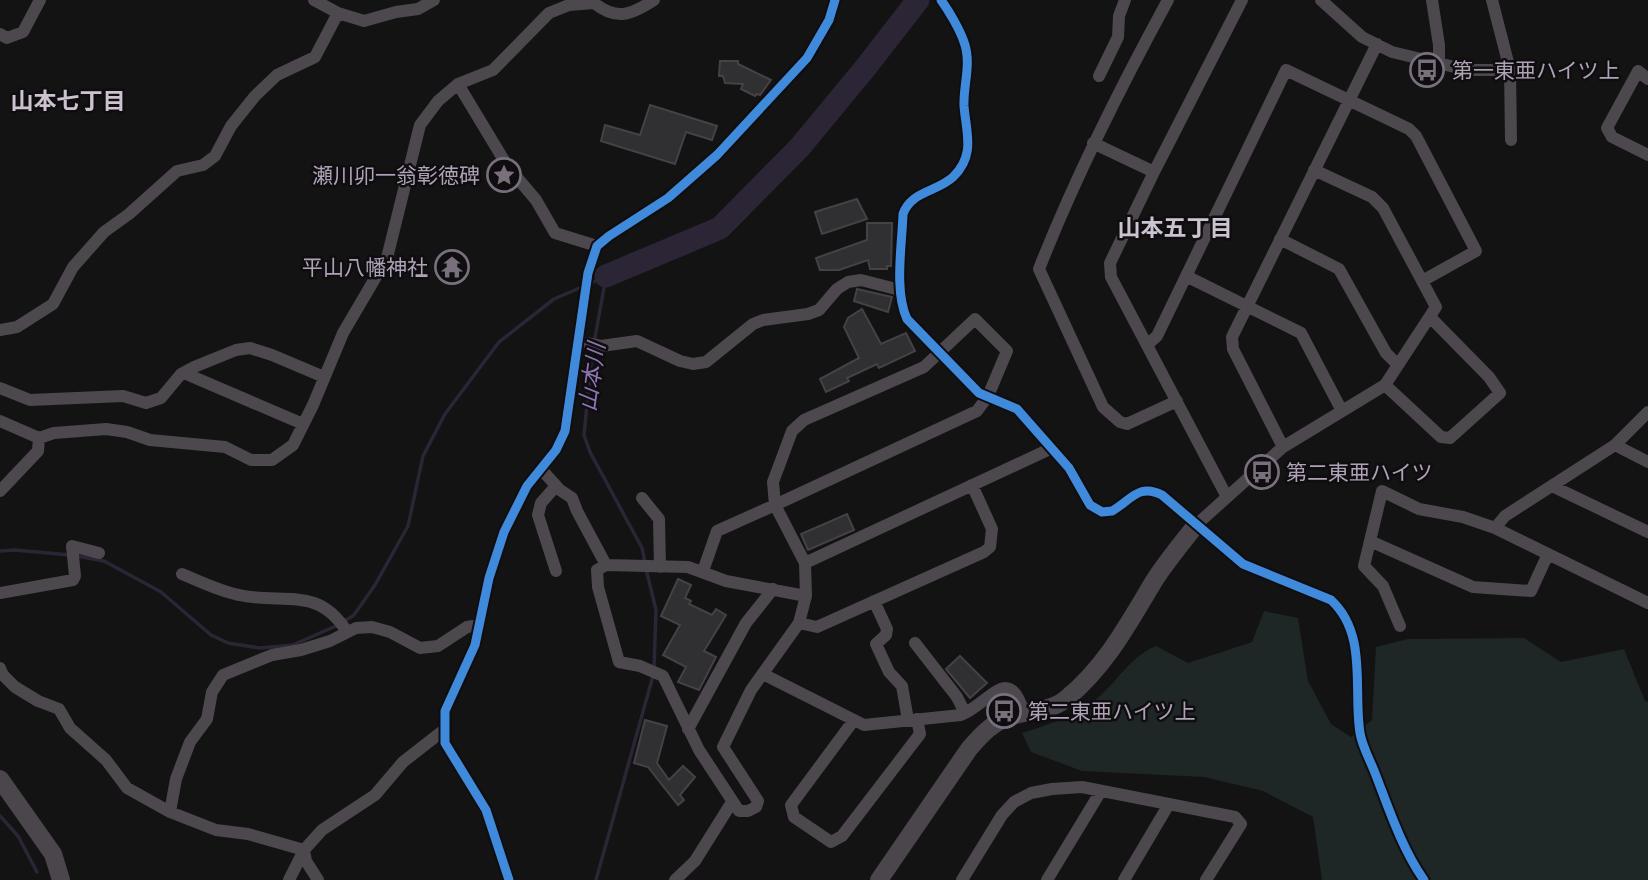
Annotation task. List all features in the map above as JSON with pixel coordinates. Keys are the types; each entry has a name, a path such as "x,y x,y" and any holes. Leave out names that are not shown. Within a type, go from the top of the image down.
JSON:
{"street":[{"path":"0,34 7,38 23,32 40,0"},
{"path":"314,0 338,13 363,21 418,9 435,0"},
{"path":"0,421 39,438 54,433 106,429 127,432 150,440 225,447 251,460 272,460 293,445 343,333 387,258 420,125 438,101 458,85 492,70 549,13 569,5 594,3 607,13 631,14 654,0"},
{"path":"509,880 485,810 445,743 445,711 475,645 489,578 504,532 527,486 556,450 565,431 588,273 597,246 668,198 718,155 807,58 829,20 835,0"},
{"path":"941,0 964,42 968,77 964,105 969,138 966,156 955,176 943,185 912,198 906,205 903,214 900,290 902,309 907,320 979,393 1017,409 1069,468 1090,505 1096,510 1112,511 1140,491 1150,489 1162,495 1243,564 1331,600 1340,608 1355,641 1360,734 1411,861 1424,880"},
{"path":"1099,76 1118,37 1119,16 1125,0"},
{"path":"1168,0 1093,143 1067,198 1039,269 1103,407 1119,422 1127,424 1177,401"},
{"path":"1227,497 1111,277 1110,263 1242,0"},
{"path":"1321,0 1362,37 1392,52 1468,70 1510,69"},
{"path":"1432,0 1439,63"},
{"path":"1492,0 1510,69 1511,140"},
{"path":"0,330 17,327 52,304 73,267 104,232 129,214 177,170 203,165 215,156 231,126 255,96 277,75 315,57 338,13"},
{"path":"1283,447 1233,349 1232,337 1377,44"},
{"path":"1147,345 1157,336 1286,70 1409,129 1416,136 1476,251 1422,281"},
{"path":"1648,79 1638,71 1607,128 1612,136 1648,155"},
{"path":"458,85 508,166 536,200 555,233 597,246"},
{"path":"1093,143 1154,172"},
{"path":"879,880 985,731 1009,717 1042,710 1064,701 1089,679 1120,639 1156,578 1196,525 1283,447 1385,385 1430,317 1436,307 1382,208 1372,197 1314,170"},
{"path":"1280,239 1339,269 1386,353 1398,365"},
{"path":"1186,276 1301,333 1342,411"},
{"path":"579,341 601,346 637,341 680,361 693,364 706,362 753,324 818,310 837,289 848,282 861,280 900,290"},
{"path":"1385,385 1441,437 1450,438 1500,393 1489,377 1430,317"},
{"path":"703,571 718,531 775,505 977,411 988,396 1007,351 975,318 924,367 804,420 792,430 773,482 775,505 805,564 806,596 799,623 751,690 723,747 758,801 756,807 740,811 699,750 663,677 640,666 619,662 598,587 597,569 606,565 688,567 726,581 806,596"},
{"path":"0,388 30,400 123,396 146,403 161,398 184,373 236,351 250,348 324,377"},
{"path":"184,373 303,424"},
{"path":"1495,528 1505,516 1615,445 1648,412"},
{"path":"0,491 38,451 39,438"},
{"path":"1615,445 1648,462"},
{"path":"805,564 1052,448"},
{"path":"541,469 556,486 572,498 606,565"},
{"path":"799,623 817,627 984,552 990,547 992,529 972,485"},
{"path":"556,486 541,503 538,515 556,570"},
{"path":"1552,486 1648,532"},
{"path":"1400,626 1383,586 1364,566 1382,491 1419,509 1464,517 1495,528 1648,603"},
{"path":"642,498 659,519 647,567"},
{"path":"1370,541 1473,587 1531,591 1548,554"},
{"path":"0,593 73,580 75,576 72,546 99,553"},
{"path":"182,574 241,596 312,601 339,618 347,632"},
{"path":"688,729 746,623 773,589"},
{"path":"854,720 791,805 794,817 831,842 842,836 920,734 912,720 902,686 889,672 876,643 886,635 887,629 874,601"},
{"path":"170,812 176,779 190,741 207,719 212,692 223,675 272,655 301,650 356,628 372,627 390,632 420,648 439,646 467,626 479,625"},
{"path":"915,643 957,697 965,713"},
{"path":"0,668 15,687 38,701 59,709 70,728 106,760 127,788 170,812 216,830 248,835 304,850"},
{"path":"763,674 864,725 965,713 995,691 1005,688 1014,690 1019,696 1024,714"},
{"path":"289,880 304,850 322,830 375,795 403,762 444,730"},
{"path":"0,779 53,854 61,880"},
{"path":"962,880 1002,815 1014,802 1031,793 1082,787 1235,817 1241,824 1206,880"},
{"path":"1047,880 1101,791"},
{"path":"676,880 695,861 732,802"},
{"path":"1124,880 1169,804"},
{"path":"304,850 306,861 318,880"}],"shaded area":[{"path":"1264,611 1298,618 1308,681 1331,724 1351,737 1372,720 1376,647 1408,639 1524,638 1561,662 1624,649 1645,701 1648,702 1648,880 1322,880 1313,817 1263,791 1204,777 1082,771 1031,752 1022,733 1060,720 1086,707 1146,651 1156,646 1188,663 1252,642"}],"building":[{"path":"720,61 738,61 738,64 771,80 760,95 755,96 741,89 743,84 725,83 723,76 719,76"},
{"path":"650,105 717,126 712,140 686,132 675,164 601,141 605,125 640,135"},
{"path":"857,199 867,219 822,234 815,212"},
{"path":"867,223 892,223 891,266 887,266 887,269 870,269 868,260 839,270 820,270 816,258 867,240"},
{"path":"857,289 892,297 888,312 854,301"},
{"path":"862,309 881,344 906,333 915,351 879,368 877,364 847,378 849,381 826,392 820,379 859,358 844,327 848,318"},
{"path":"847,514 854,530 808,550 801,534"},
{"path":"678,579 691,585 685,598 691,601 689,604 712,615 716,609 726,615 704,651 716,657 699,690 678,682 686,667 663,655 680,625 661,616"},
{"path":"960,656 987,683 970,698 946,669"},
{"path":"645,720 667,726 657,763 669,780 683,766 695,777 680,795 684,800 678,805 648,767 634,763"}],"waterway":[{"name":"山本川","path":"606,276 720,228 800,147 918,0"},
{"path":"589,284 606,276"},
{"name":"山本川","path":"606,277 592,354 584,435 590,452 642,548 645,562"},
{"path":"343,622 354,615 375,585 408,526 423,456 445,414 499,342 554,299 582,287"},
{"path":"0,551 70,555"},
{"path":"77,556 104,561 161,592 211,635 228,643 260,648 293,645 336,626"},
{"name":"山本川","path":"646,569 656,610 654,669"},
{"name":"山本川","path":"596,880 653,676"},
{"path":"0,816 18,836 37,872"}],"cycle path":[{"path":"509,880 486,810 445,743 445,711 475,645 489,578 504,532 527,486 556,450 565,431 588,273 597,246 668,198 717,155 807,58 829,20 835,0"},
{"path":"941,0 957,26 966,50 964,106 968,143 965,160 953,177 918,196 903,214 900,282 907,319 979,393 1017,409 1069,468 1090,505 1102,512 1112,511 1141,492 1162,495 1243,564 1331,600 1343,614 1355,645 1362,743 1403,842 1424,880"}],"place":[{"name":"第一東亜ハイツ上","path":"1427,70"},
{"name":"瀬川卯一翁彰徳碑","path":"504,175"},
{"name":"平山八幡神社","path":"452,267"},
{"name":"第二東亜ハイツ","path":"1262,472"},
{"name":"第二東亜ハイツ上","path":"1004,711"}],"district":[{"name":"山本七丁目","path":"68,101"},
{"name":"山本五丁目","path":"1175,228"}]}
